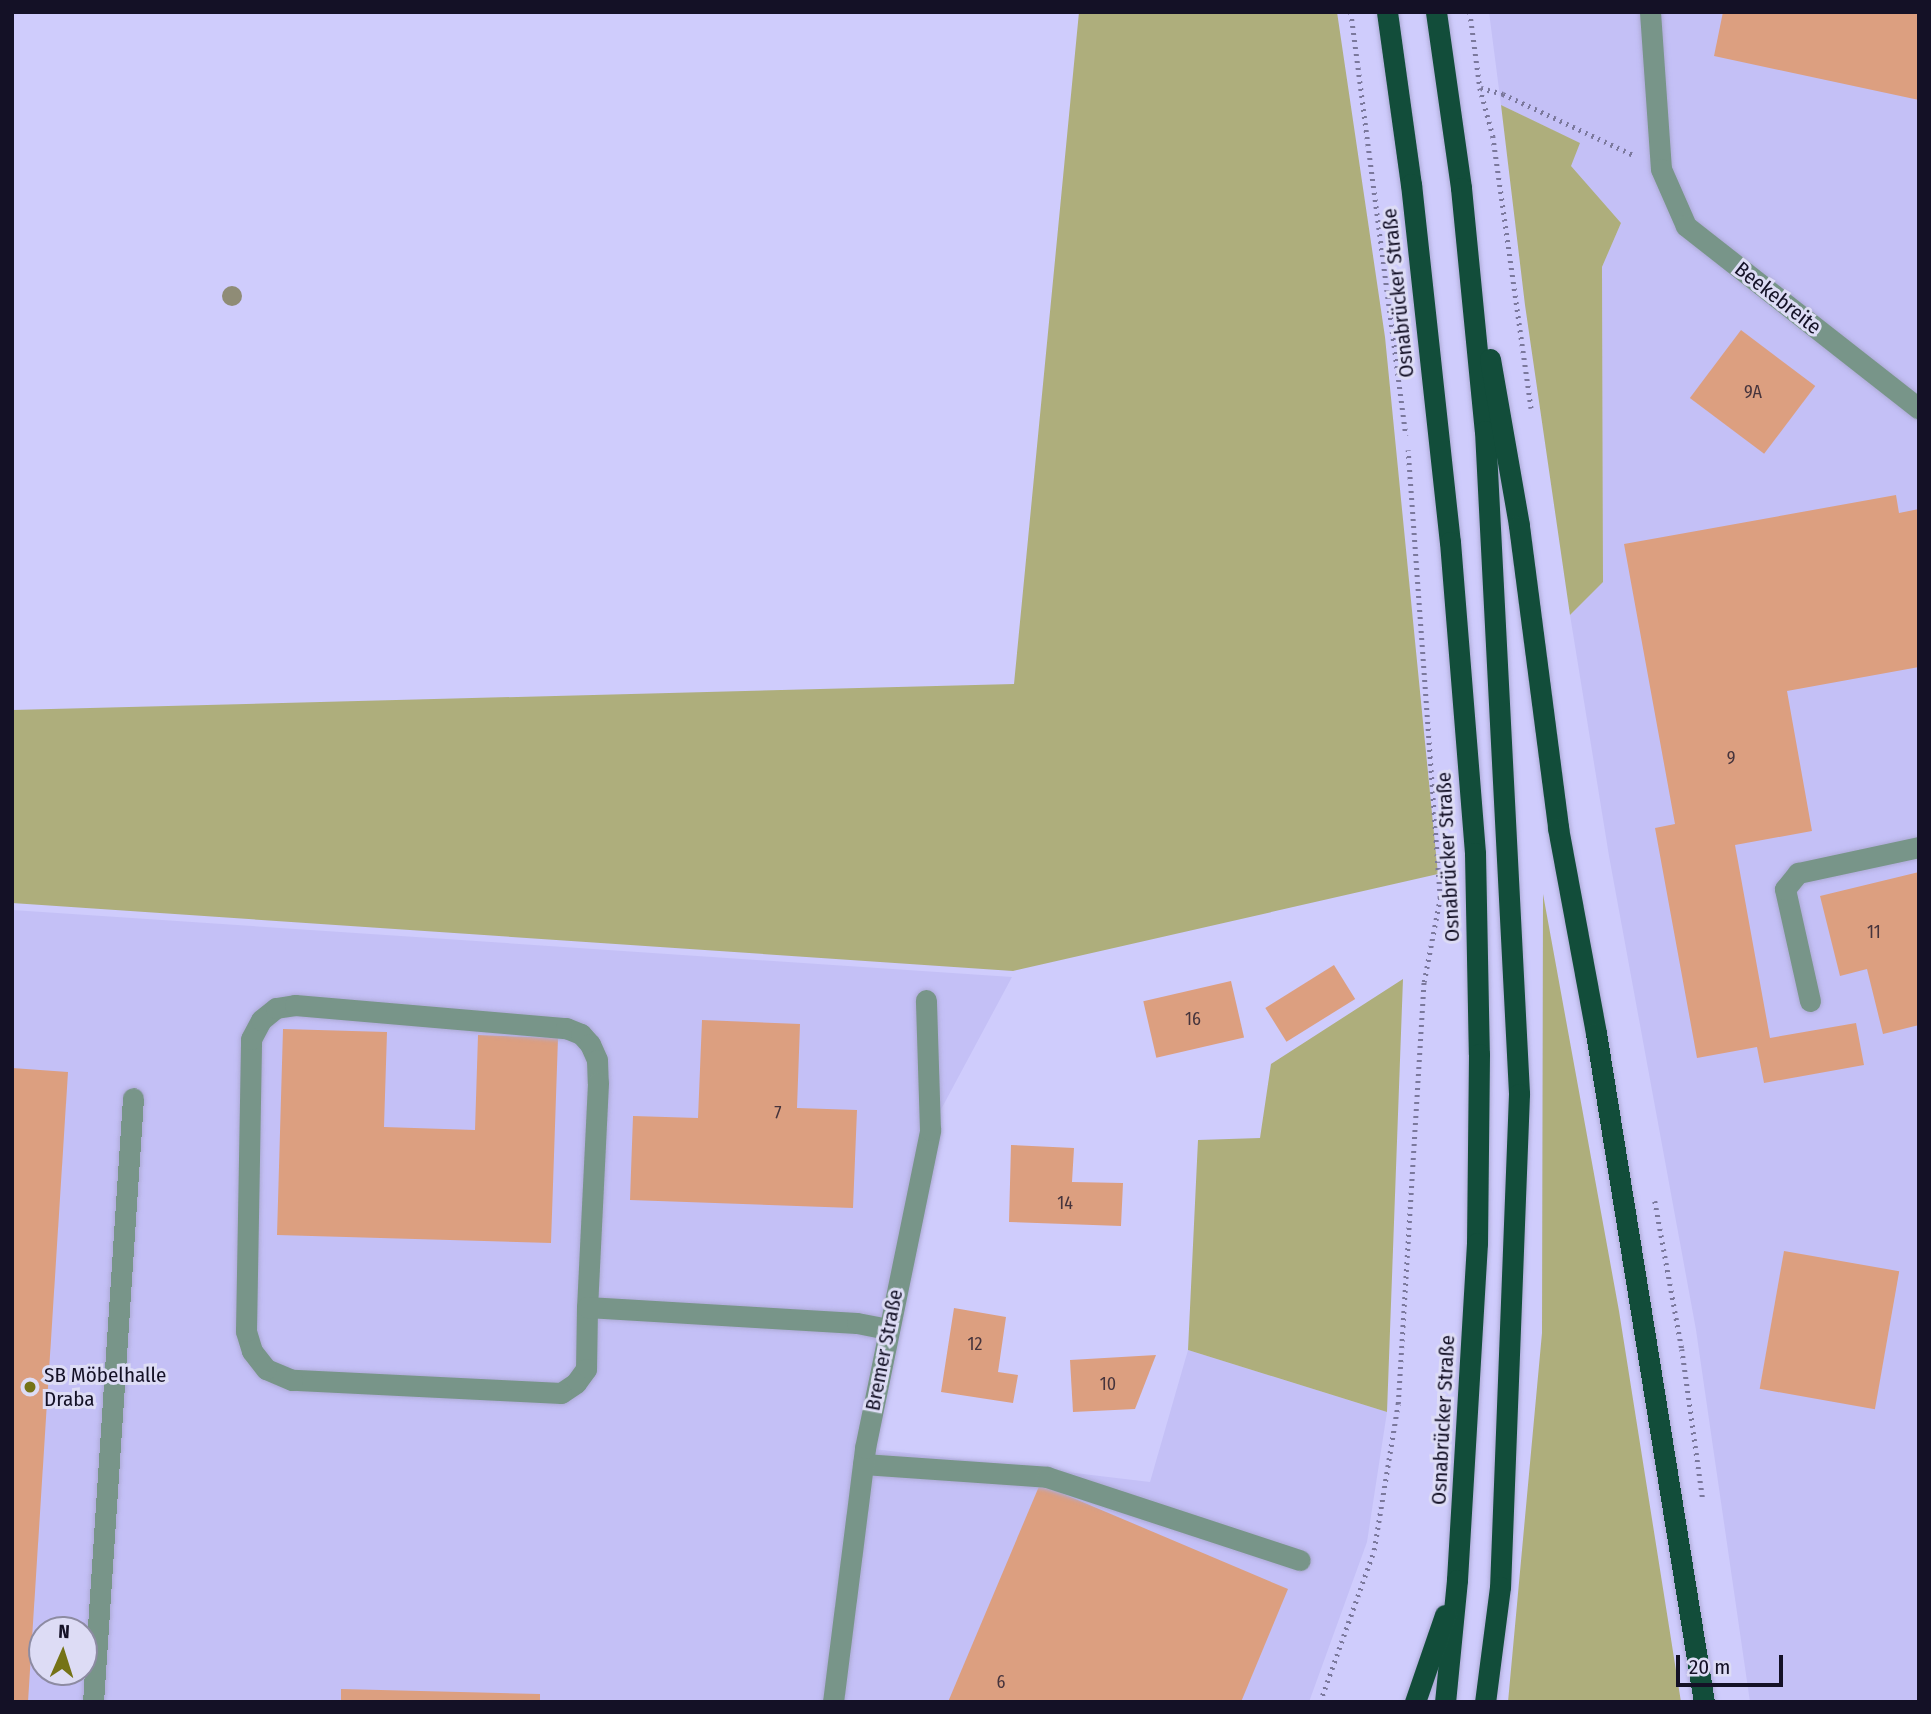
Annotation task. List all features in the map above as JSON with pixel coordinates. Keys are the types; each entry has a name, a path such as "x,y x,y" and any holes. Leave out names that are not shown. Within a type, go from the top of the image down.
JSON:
{"highway":[{"name":"Osnabrücker Straße","path":"1387,12 1411,184 1450,542 1475,853 1479,1055 1477,1243 1457,1580 1445,1702"},
{"path":"1436,12 1461,188 1519,526 1558,828 1596,1033 1704,1702"},
{"path":"1461,188 1485,431 1519,1094 1500,1587 1485,1702"},
{"path":"1415,1702 1457,1580"}],"street":[{"name":"Beekebreite","path":"1650,12 1661,169 1686,226 1919,409"},
{"path":"1810,1001 1785,888 1798,873 1919,847"},
{"name":"Bremer Straße","path":"834,1702 863,1464 930,1130 926,1000"},
{"path":"295,1005 566,1028 581,1034 590,1044 597,1060 598,1083 587,1307 586,1368 576,1384 561,1393 292,1380 265,1369 252,1351 246,1331 251,1039 261,1020 276,1008 295,1005"},
{"path":"93,1702 133,1098"},
{"path":"587,1307 857,1323 888,1329"},
{"path":"863,1464 1047,1477 1300,1560"}],"path":[{"path":"1320,1702 1374,1550 1398,1404 1424,982 1440,898 1408,447 1351,12"},
{"path":"1470,12 1480,88 1493,136 1531,411"},
{"path":"1480,88 1516,100 1661,169"},
{"path":"1655,1199 1682,1349 1705,1512"}],"shaded area":[{"path":"1489,12 1919,12 1919,1702 1750,1702 1696,1330 1609,856 1570,615 1603,581 1602,267 1621,223 1570,166 1579,143 1501,105"},
{"path":"12,910 1012,977 930,1130 865,1448 1150,1482 1188,1350 1387,1412 1367,1542 1309,1702 12,1702"}],"green space":[{"path":"1079,12 1337,12 1385,337 1438,874 1013,971 12,903 12,710 1014,684"},
{"path":"1501,105 1580,143 1571,166 1621,223 1602,267 1603,582 1570,615 1525,305"},
{"path":"1543,894 1619,1311 1681,1702 1508,1702 1542,1333"},
{"path":"1403,979 1387,1412 1188,1350 1198,1140 1260,1138 1271,1064"}],"building":[{"path":"1723,12 1919,12 1919,100 1714,56"},
{"path":"1741,330 1815,386 1764,454 1690,398"},
{"path":"1896,495 1899,513 1919,509 1919,667 1787,691 1812,831 1735,845 1770,1038 1856,1023 1864,1065 1764,1083 1757,1047 1697,1058 1655,828 1675,824 1624,544"},
{"path":"1919,872 1919,1025 1883,1034 1867,969 1840,976 1820,896"},
{"path":"1334,965 1355,999 1287,1042 1265,1008"},
{"path":"1231,981 1244,1038 1156,1058 1143,1001"},
{"path":"702,1020 800,1024 797,1108 857,1110 853,1208 630,1200 633,1116 698,1118"},
{"path":"283,1029 387,1032 384,1127 475,1130 478,1035 558,1038 551,1243 277,1235"},
{"name":"SB Möbelhalle Draba","path":"12,1068 68,1072 33,1616 28,1616 28,1702 12,1702"},
{"path":"1011,1145 1074,1148 1072,1182 1123,1183 1121,1226 1009,1222"},
{"path":"1784,1251 1899,1271 1875,1409 1760,1389"},
{"path":"954,1308 1006,1317 998,1372 1018,1375 1013,1403 941,1392"},
{"path":"1156,1355 1135,1409 1073,1412 1070,1360"},
{"path":"1040,1484 1288,1589 1241,1702 948,1702"},
{"path":"341,1689 540,1694 540,1702 341,1702"}],"place":[{"name":"SB Möbelhalle Draba","path":"30,1387"}]}
